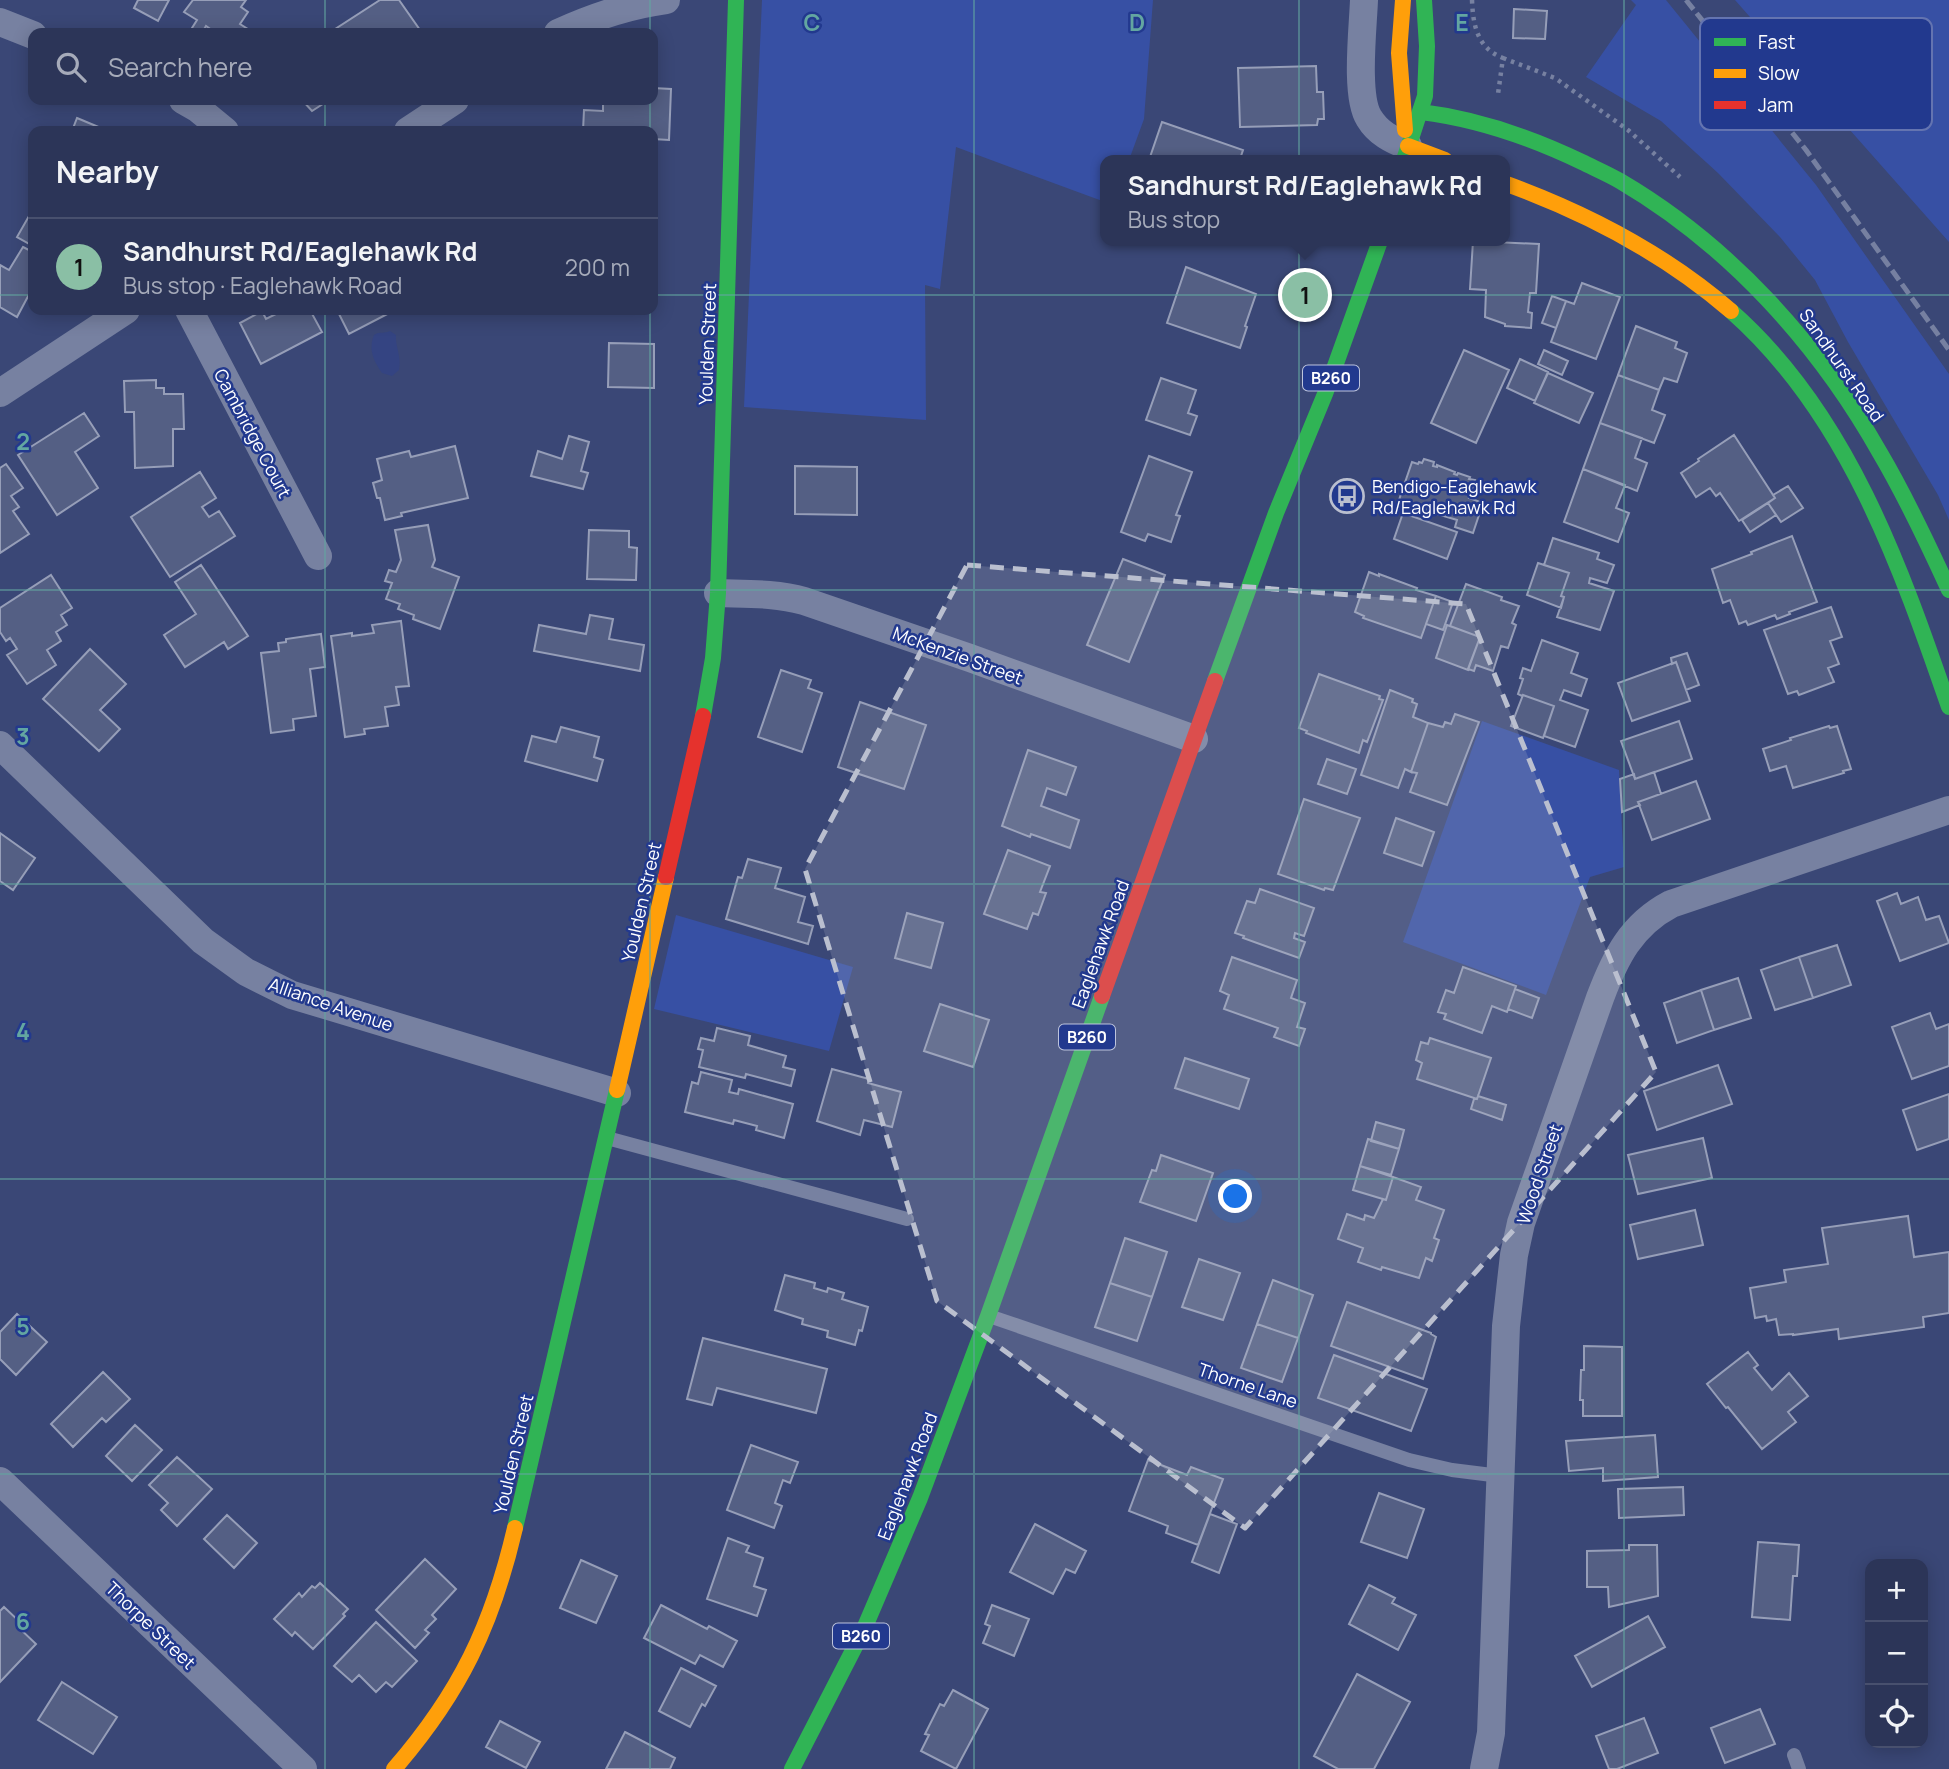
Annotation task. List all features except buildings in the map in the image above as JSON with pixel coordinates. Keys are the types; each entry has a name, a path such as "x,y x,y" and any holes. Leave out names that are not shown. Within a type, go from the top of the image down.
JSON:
{"main road":[{"name":"Youlden Street","path":"394,1769 433,1723 452,1695 481,1638 495,1603 514,1536 699,736 712,658 718,593 736,0"},
{"path":"1403,0 1399,63 1406,153"},
{"path":"1406,153 1425,96 1427,46 1424,0"},
{"name":"Sandhurst Road","path":"1403,113 1450,114 1483,122 1583,161 1667,211 1730,261 1777,307 1834,379 1901,491 1949,590"},
{"path":"1510,185 1592,219 1682,273 1734,314 1780,360 1830,429 1853,471 1897,568 1949,707"},
{"name":"Eaglehawk Road","path":"792,1769 850,1660 920,1498 1276,513 1321,405 1378,246"}],"street":[{"path":"569,28 626,7 666,0"},
{"path":"1364,0 1364,107 1375,127 1406,153"},
{"path":"0,22 28,34"},
{"path":"192,105 219,126"},
{"path":"416,126 447,105"},
{"path":"0,393 118,315"},
{"name":"Cambridge Court","path":"192,315 318,556"},
{"name":"McKenzie Street","path":"718,593 786,596 804,601 1194,740"},
{"name":"Alliance Avenue","path":"1,748 203,941 246,972 292,995 617,1093"},
{"name":"Wood Street","path":"1485,1769 1491,1733 1500,1476 1509,1292 1514,1255 1521,1223 1613,968 1627,942 1647,919 1671,904 1949,810"},
{"name":"Thorpe Street","path":"0,1481 303,1769"}],"lane":[{"path":"607,1138 907,1219"},
{"name":"Thorne Lane","path":"988,1316 1409,1460 1452,1470 1500,1476"},
{"path":"1794,1755 1800,1769"}],"path":[{"path":"1472,0 1480,39 1492,54 1555,78"},
{"path":"1496,101 1503,58"}],"highlighted area":[{"path":"967,565 1466,604 1656,1072 1245,1528 937,1301 805,869"}],"shaded area":[{"path":"762,0 1153,0 1144,119 1131,155 1100,155 1100,200 956,147 940,289 925,285 926,420 744,407"},
{"path":"1631,0 1666,0 1700,42 1700,130 1771,130 1816,185 1949,374 1949,520 1938,495 1848,342 1815,280 1780,237 1718,173 1661,121 1586,77 1636,5"},
{"path":"1735,0 1949,0 1949,242 1850,130 1932,130 1932,18 1751,18"},
{"path":"390,331 396,335 400,361 399,370 392,376 382,373 374,360 372,350 374,335"},
{"path":"1482,721 1619,770 1624,867 1590,877 1546,995 1403,942"},
{"path":"676,915 853,967 829,1051 654,1009"}],"railway":[{"path":"1686,0 1700,18"},
{"path":"1790,130 1949,350"}],"traffic: fast":[{"path":"703,716 713,658 718,593 736,0"},
{"path":"1406,155 1425,96 1427,46 1424,0"},
{"path":"1421,112 1463,119 1503,130 1606,173 1660,207 1734,266 1799,335 1855,412 1899,486 1949,590"},
{"path":"1215,681 1276,513 1325,394 1378,246"},
{"path":"1731,311 1772,351 1807,396 1838,444 1889,546 1949,707"},
{"path":"792,1769 864,1629 920,1498 1102,996"},
{"path":"515,1528 617,1090"}],"traffic: slow":[{"path":"1403,0 1399,53 1405,130"},
{"path":"1408,146 1432,155"},
{"path":"1510,185 1624,236 1679,271 1731,311"},
{"path":"617,1090 666,877"},
{"path":"394,1769 438,1713 471,1657 496,1596 515,1528"}],"traffic: jam":[{"path":"1102,996 1215,681"},
{"path":"666,877 703,716"}],"place":[{"name":"Sandhurst Rd/Eaglehawk Rd","path":"1305,295"},
{"name":"Bendigo-Eaglehawk Rd/Eaglehawk Rd","path":"1347,496"}]}
